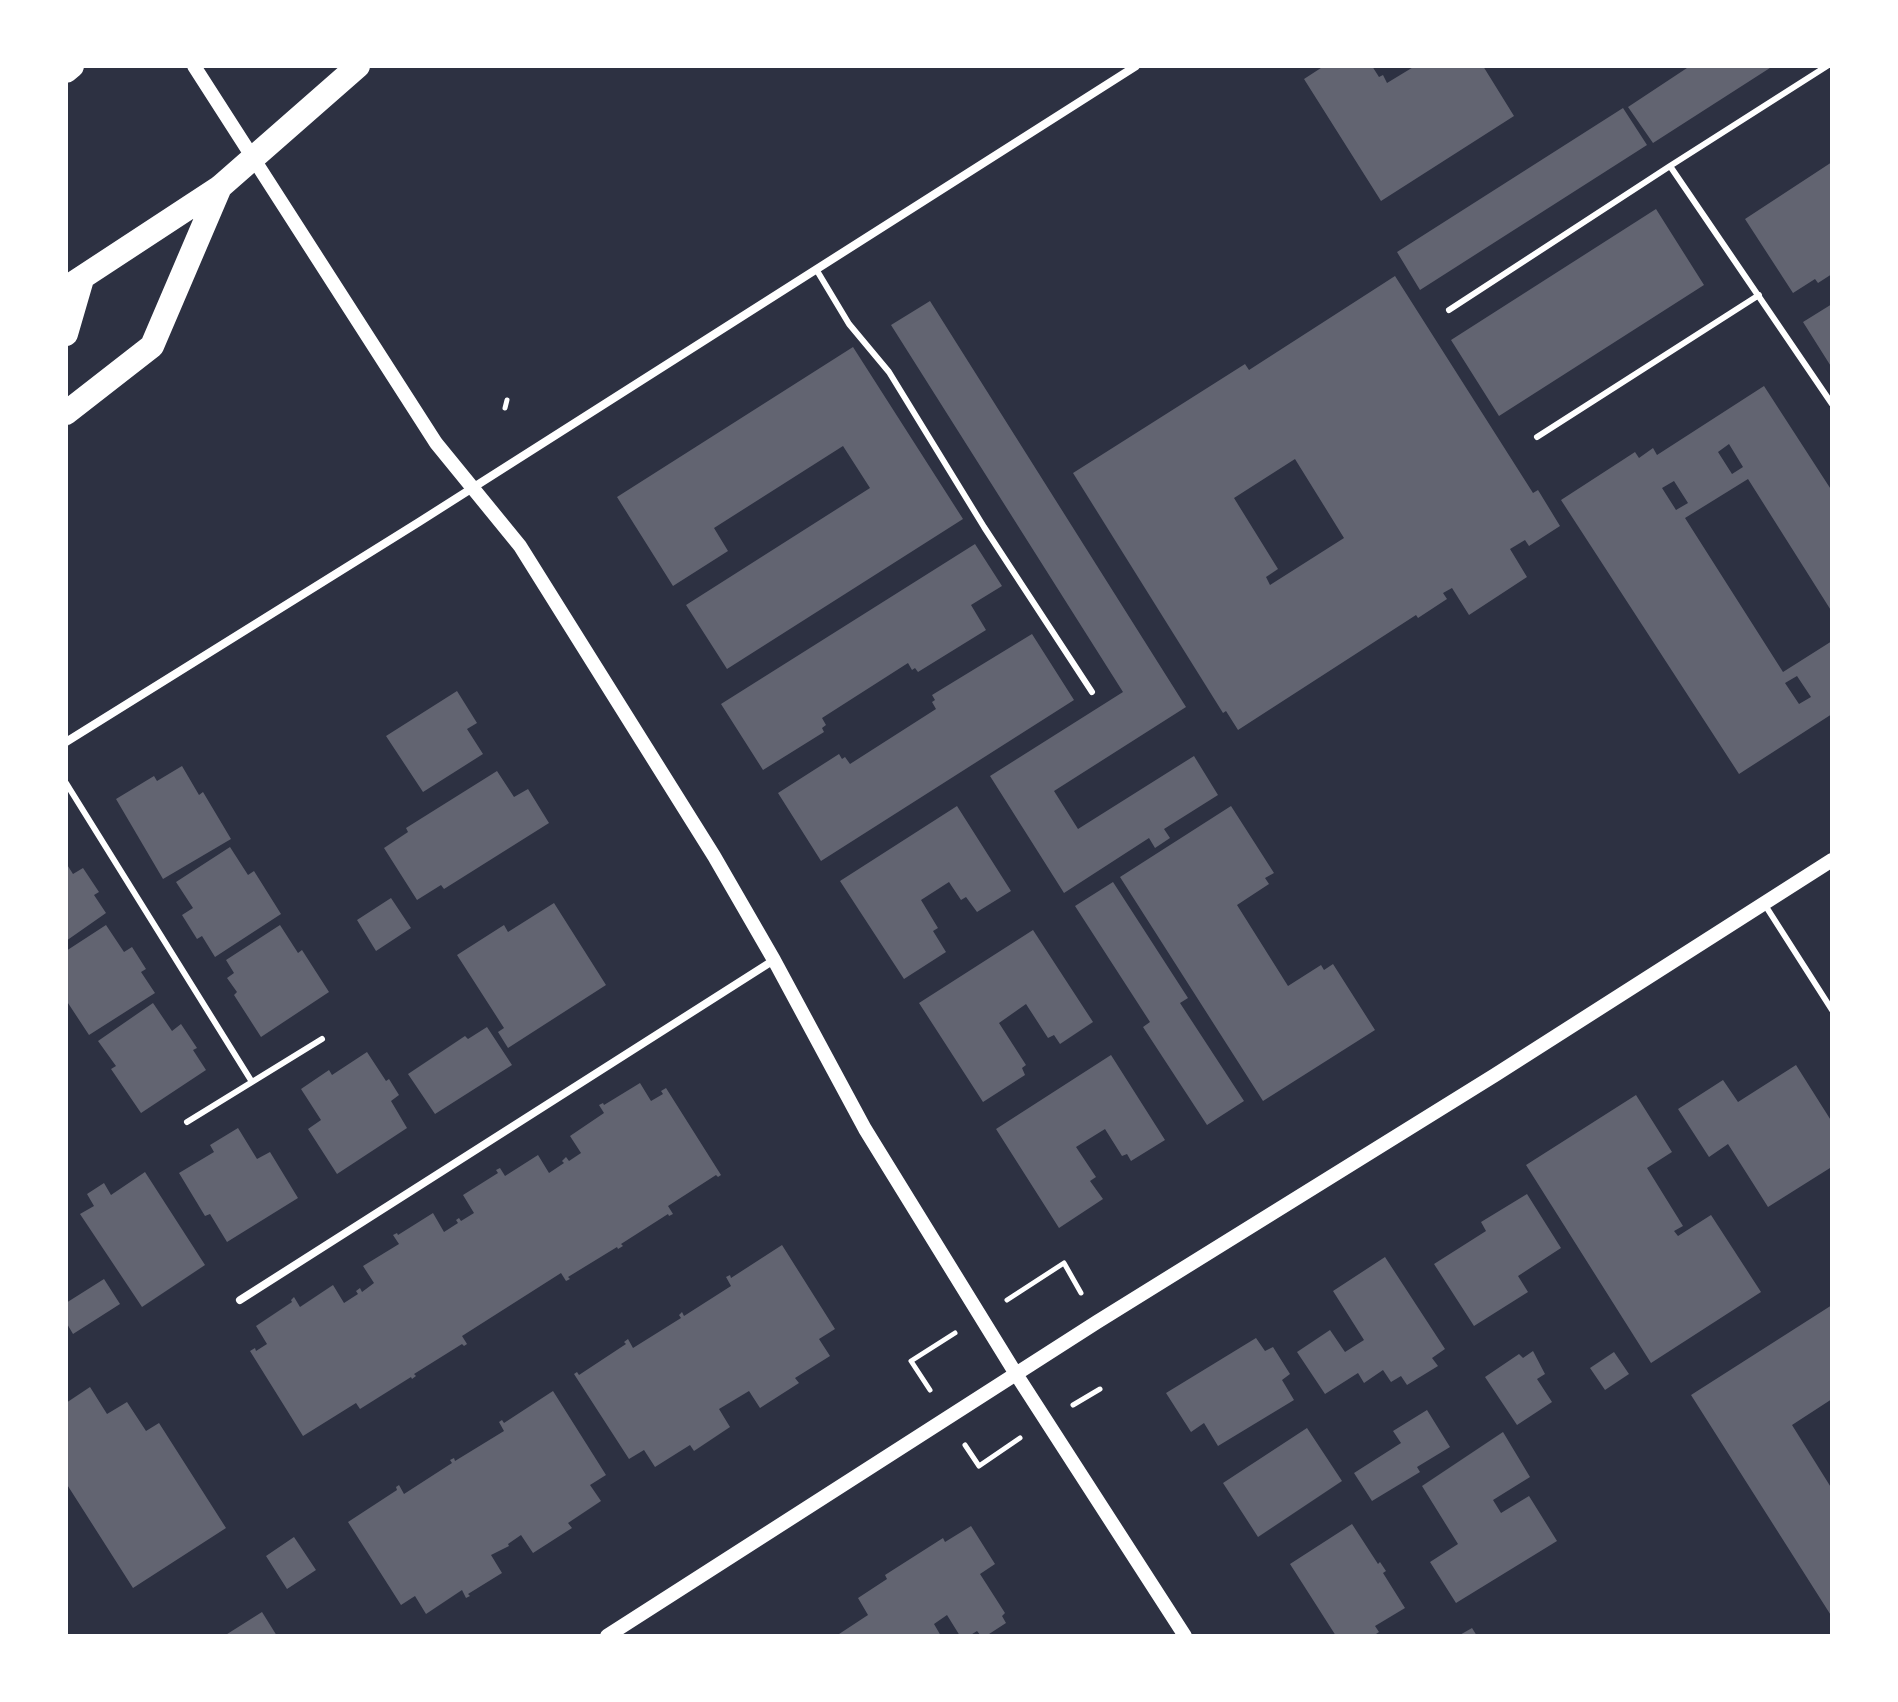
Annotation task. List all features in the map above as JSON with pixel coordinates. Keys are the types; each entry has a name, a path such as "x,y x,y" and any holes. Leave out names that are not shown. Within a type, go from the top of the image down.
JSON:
{"highway":[{"path":"66,71 72,66"},
{"path":"66,334 74,283 220,187 358,66"},
{"path":"66,413 152,346 220,187"}],"street":[{"path":"194,66 436,443 520,546 714,856 865,1129 1016,1374 1185,1636"},
{"path":"66,742 1136,66"},
{"path":"607,1636 1016,1374 1832,860"},
{"path":"240,1300 774,960"}],"lane":[{"path":"1449,310 1827,66"},
{"path":"1670,166 1832,404"},
{"path":"816,269 849,324 889,372 984,527 1092,692"},
{"path":"1537,437 1759,295"},
{"path":"66,783 252,1082"},
{"path":"1763,903 1832,1010"},
{"path":"187,1122 322,1039"}],"path":[{"path":"505,408 507,400"}],"building":[{"path":"1324,66 1372,66 1387,83 1415,66 1483,66 1514,116 1381,201 1304,79"},
{"path":"1690,66 1773,66 1653,143 1628,107"},
{"path":"1623,108 1647,145 1420,290 1397,252"},
{"path":"1832,162 1832,274 1818,283 1815,279 1793,293 1745,219"},
{"path":"1656,209 1704,285 1499,416 1451,340"},
{"path":"1395,276 1533,493 1538,490 1560,526 1529,546 1525,540 1510,549 1527,577 1469,615 1452,588 1443,593 1447,599 1418,618 1416,615 1238,730 1226,711 1223,713 1073,473 1245,364 1249,370","holes":["1295,459 1344,538 1270,585 1266,577 1278,569 1234,498"]},
{"path":"930,301 1186,707 1054,791 1078,829 1194,756 1218,795 1164,829 1170,838 1155,848 1149,838 1064,893 990,776 1123,692 891,325"},
{"path":"1832,304 1832,368 1803,322"},
{"path":"853,347 963,519 727,669 686,605 870,488 843,446 714,528 728,551 673,586 617,497"},
{"path":"1764,386 1832,491 1832,612 1748,479 1685,518 1783,672 1832,641 1832,714 1739,774 1561,500 1635,452 1639,458 1653,448 1657,455","holes":["1729,444 1743,467 1732,474 1718,452","1674,481 1688,503 1676,510 1662,488","1797,676 1811,697 1799,704 1785,683"]},
{"path":"975,544 1002,586 971,605 986,630 918,672 915,668 912,670 908,663 822,718 826,725 822,728 824,732 763,770 721,704"},
{"path":"1032,634 1074,700 821,861 778,793 839,754 850,764 936,709 932,695"},
{"path":"457,691 477,723 467,729 483,754 423,792 386,736"},
{"path":"182,766 199,795 203,792 231,839 163,879 116,799 154,776 157,781"},
{"path":"497,771 514,797 528,789 549,823 444,889 441,885 417,900 384,848 408,832 406,828"},
{"path":"957,806 1011,891 977,912 966,897 961,900 949,882 921,900 938,928 933,931 946,952 904,979 840,881"},
{"path":"1231,806 1274,873 1265,878 1269,884 1237,905 1288,986 1321,965 1324,970 1333,964 1375,1030 1263,1101 1120,877"},
{"path":"230,847 248,875 254,871 281,914 215,957 202,936 197,939 182,915 193,908 176,882"},
{"path":"66,863 73,874 83,868 99,892 94,895 106,913 66,941"},
{"path":"1113,882 1188,998 1180,1003 1244,1101 1207,1125 1143,1027 1150,1022 1075,906"},
{"path":"391,898 411,928 376,951 357,920"},
{"path":"554,903 606,985 508,1048 498,1032 504,1028 457,955 504,925 508,932"},
{"path":"106,925 124,952 132,947 146,969 141,972 155,993 89,1035 66,1000 66,951"},
{"path":"280,925 298,953 302,950 329,992 261,1037 234,995 237,992 227,978 234,973 226,960"},
{"path":"1033,930 1093,1022 1060,1044 1054,1035 1048,1038 1026,1004 999,1023 1026,1065 1022,1068 1025,1075 983,1102 919,1003"},
{"path":"153,1003 172,1031 181,1024 197,1048 193,1050 206,1070 141,1113 111,1069 116,1066 98,1041"},
{"path":"487,1027 512,1065 435,1114 408,1074 465,1036 468,1039"},
{"path":"367,1052 399,1095 391,1101 407,1128 337,1174 308,1129 321,1120 301,1089 329,1070 332,1075"},
{"path":"1111,1055 1165,1140 1131,1161 1127,1154 1122,1156 1105,1129 1076,1147 1096,1177 1090,1181 1103,1199 1059,1228 996,1129"},
{"path":"1796,1065 1832,1122 1832,1170 1830,1168 1768,1207 1728,1144 1709,1157 1678,1109 1723,1080 1738,1102"},
{"path":"640,1083 651,1101 663,1094 661,1091 666,1088 721,1175 716,1175 668,1206 673,1214 668,1214 621,1244 623,1246 568,1277 570,1279 566,1281 561,1273 462,1336 467,1344 462,1344 414,1374 416,1376 412,1379 360,1409 356,1403 303,1436 250,1351 267,1344 256,1326 292,1302 294,1297 300,1307 333,1285 344,1303 358,1294 356,1291 360,1288 362,1292 374,1283 363,1266 399,1244 393,1235 398,1235 433,1213 444,1232 458,1223 456,1220 459,1218 461,1221 474,1213 463,1195 498,1173 496,1170 500,1168 505,1176 538,1155 549,1173 564,1163 562,1161 566,1157 569,1161 581,1153 570,1136 604,1113 599,1105"},
{"path":"1636,1095 1672,1152 1647,1168 1683,1226 1674,1231 1678,1236 1711,1215 1761,1292 1651,1363 1526,1165"},
{"path":"238,1128 257,1159 270,1152 298,1198 227,1242 210,1214 205,1216 179,1173 214,1152 210,1145"},
{"path":"145,1172 205,1265 142,1307 80,1214 94,1206 87,1194 104,1183 111,1195"},
{"path":"1527,1194 1561,1248 1518,1276 1528,1292 1474,1326 1434,1264 1486,1231 1481,1222"},
{"path":"782,1245 835,1329 819,1339 830,1356 795,1378 799,1383 760,1408 749,1391 719,1409 730,1427 694,1451 690,1445 655,1467 644,1450 629,1459 574,1374 577,1372 579,1375 626,1344 624,1342 628,1339 633,1348 681,1318 679,1315 682,1312 684,1316 731,1286 726,1277 730,1275 731,1278"},
{"path":"1385,1257 1445,1349 1432,1358 1438,1366 1407,1385 1401,1376 1391,1382 1383,1370 1364,1383 1358,1373 1325,1394 1297,1352 1330,1330 1345,1352 1364,1340 1333,1291"},
{"path":"104,1279 120,1304 73,1334 66,1322 66,1303"},
{"path":"1832,1305 1832,1399 1792,1425 1832,1489 1832,1617 1691,1395"},
{"path":"1256,1338 1265,1351 1273,1347 1290,1374 1282,1380 1294,1400 1218,1446 1204,1423 1191,1432 1166,1393"},
{"path":"1533,1351 1545,1374 1537,1379 1552,1402 1517,1425 1485,1377 1519,1354 1523,1358"},
{"path":"1614,1352 1629,1374 1605,1390 1590,1368"},
{"path":"90,1387 107,1414 127,1402 146,1431 159,1423 226,1528 133,1588 66,1483 66,1403"},
{"path":"553,1391 606,1475 590,1485 601,1501 568,1523 572,1528 533,1553 521,1535 509,1546 491,1555 502,1573 468,1594 470,1596 466,1598 462,1590 426,1614 415,1596 401,1605 348,1522 397,1490 399,1485 404,1494 452,1463 450,1460 454,1458 455,1461 504,1431 499,1422 502,1420 504,1423"},
{"path":"1427,1410 1450,1447 1417,1467 1420,1472 1372,1501 1354,1473 1401,1443 1393,1431"},
{"path":"1307,1428 1342,1481 1258,1537 1223,1483"},
{"path":"1503,1432 1530,1477 1493,1500 1501,1513 1529,1496 1557,1541 1456,1603 1430,1562 1458,1544 1422,1486"},
{"path":"1352,1524 1386,1571 1383,1573 1405,1608 1375,1626 1379,1632 1373,1636 1336,1636 1290,1564"},
{"path":"971,1526 995,1564 980,1574 1005,1613 1002,1616 1006,1623 986,1636 981,1636 977,1631 969,1636 960,1636 947,1615 934,1624 941,1636 836,1636 868,1615 858,1598 887,1579 885,1575 943,1538 945,1542"},
{"path":"294,1537 316,1570 287,1589 266,1556"},
{"path":"262,1612 277,1636 224,1636"},
{"path":"1472,1628 1477,1636 1458,1636"}]}
